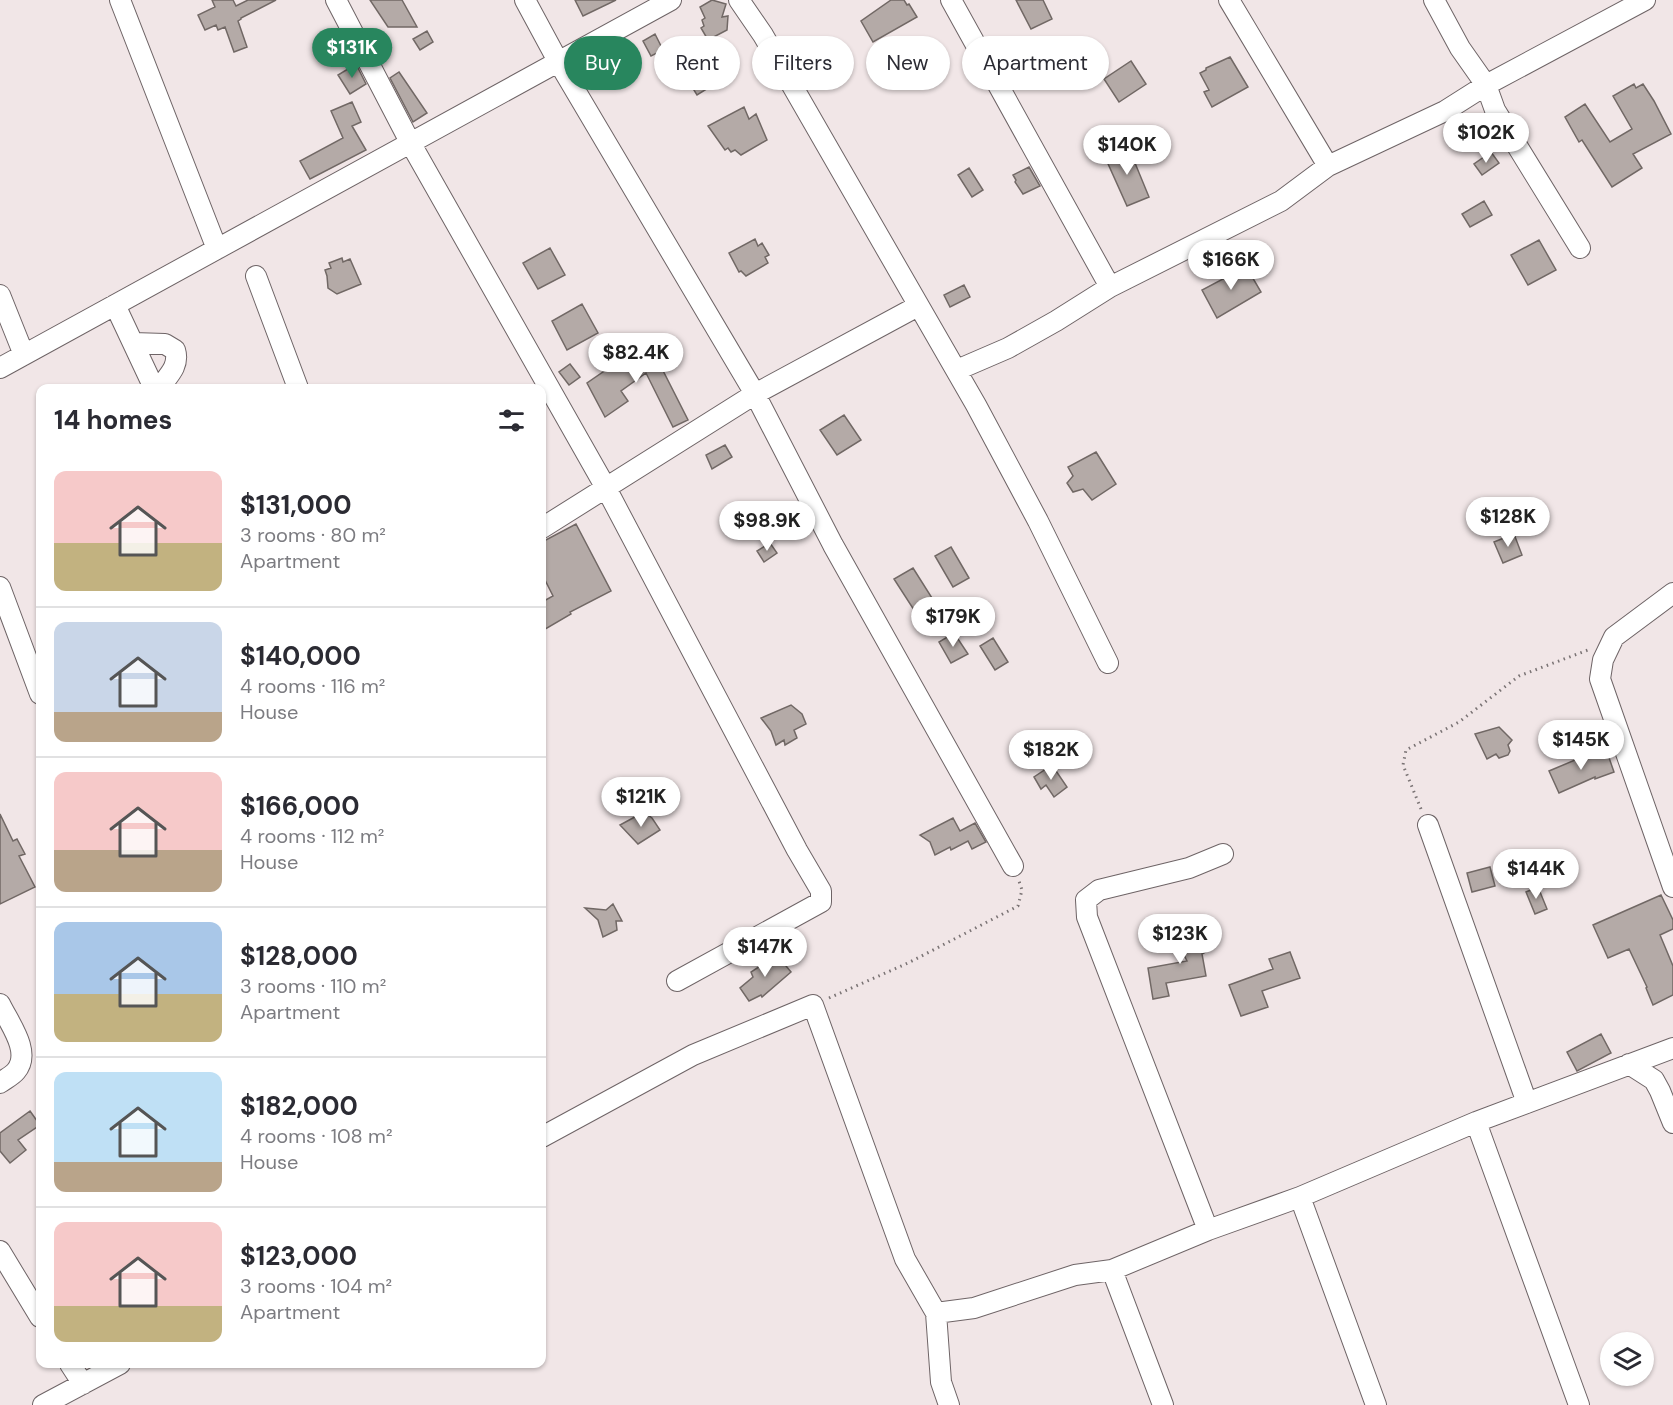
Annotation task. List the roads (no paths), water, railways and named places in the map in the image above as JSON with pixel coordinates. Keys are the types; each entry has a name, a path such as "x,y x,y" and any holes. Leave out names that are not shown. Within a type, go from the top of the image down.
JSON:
{"street":[{"path":"120,0 217,249"},
{"path":"336,0 411,144 606,488 796,850 821,891 821,902 676,981"},
{"path":"525,0 559,63 755,394 833,545 1013,866"},
{"path":"0,368 671,0"},
{"path":"739,0 763,35 957,370 1038,521 1108,663"},
{"path":"951,0 1110,287"},
{"path":"1230,0 1328,166"},
{"path":"1434,0 1460,48 1485,85 1495,110 1580,248"},
{"path":"957,370 1027,337 1110,287 1281,201 1328,166 1445,111 1485,85 1645,0"},
{"path":"256,276 296,384"},
{"path":"0,295 24,355"},
{"path":"115,305 155,384"},
{"path":"546,526 755,394 918,306"},
{"path":"133,343 165,344 175,350 177,357 175,366 160,384"},
{"path":"0,587 36,683"},
{"path":"1673,593 1614,638 1603,660 1600,680 1673,887"},
{"path":"1428,825 1527,1102"},
{"path":"1208,1230 1087,917 1086,900 1099,890 1189,868 1223,854"},
{"path":"0,1004 21,1046 22,1058 16,1071 0,1083"},
{"path":"546,1135 693,1055 813,1005 904,1259 936,1313 940,1382 949,1405"},
{"path":"936,1313 974,1308 1075,1275 1112,1270 1208,1230 1300,1197 1476,1122 1673,1048"},
{"path":"1629,1064 1654,1080 1673,1123"},
{"path":"1476,1122 1579,1405"},
{"path":"1300,1197 1376,1405"},
{"path":"0,1251 36,1310"},
{"path":"1112,1270 1163,1405"},
{"path":"73,1368 83,1384"},
{"path":"43,1405 113,1368"}]}
